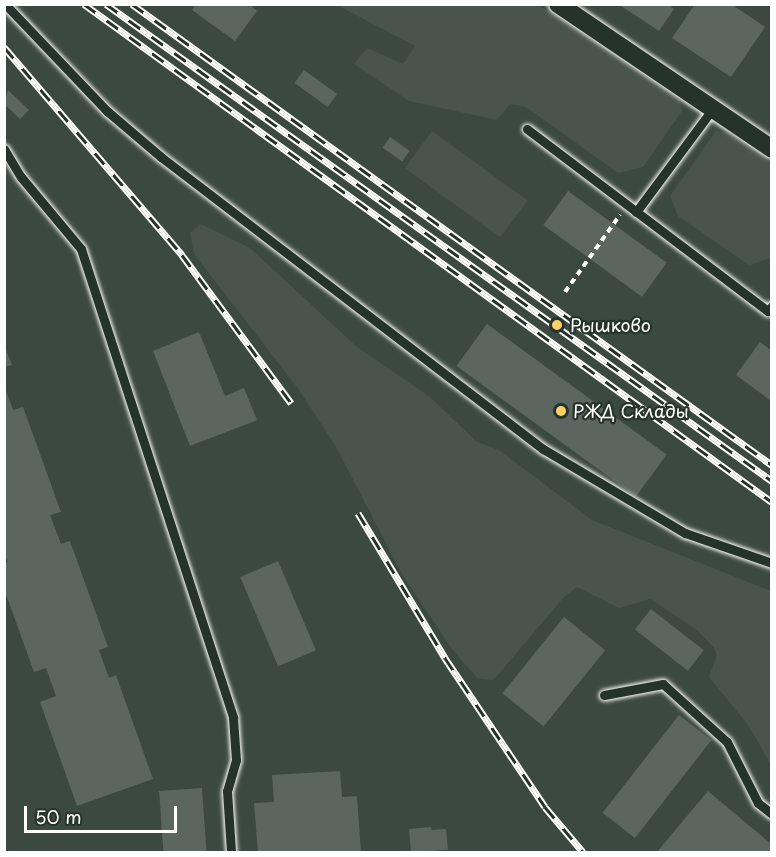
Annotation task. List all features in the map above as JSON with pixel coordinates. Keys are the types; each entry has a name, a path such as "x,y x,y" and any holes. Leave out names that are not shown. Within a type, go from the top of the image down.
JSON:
{"street":[{"path":"558,4 714,107 771,149"}],"lane":[{"path":"5,4 107,111 161,157 543,448 685,533 771,562"},
{"path":"636,212 714,107"},
{"path":"526,129 768,311 771,306"},
{"path":"4,149 21,177 81,249 229,706 236,760 227,791 231,852"},
{"path":"604,695 663,684 727,742 758,803 771,814"}],"path":[{"path":"565,292 627,205"}],"shaded area":[{"path":"5,5 771,5 771,852 5,852"},
{"path":"337,5 538,5 680,100 682,111 643,167 618,173 526,107 510,104 497,120 409,101 354,64 367,48 403,64 415,46"},
{"path":"432,131 527,200 500,238 405,168"},
{"path":"716,131 728,133 771,164 771,258 749,265 678,216 670,196"},
{"path":"201,224 250,248 357,347 430,397 477,442 499,450 592,520 771,591 771,765 749,726 709,677 717,655 714,648 697,630 650,599 619,608 577,587 564,597 497,676 492,680 477,678 452,649 402,574 335,445 297,387 194,254 190,233"}],"building":[{"path":"196,4 249,4 257,11 235,41 192,10"},
{"path":"618,4 667,4 674,9 659,31"},
{"path":"695,4 731,4 765,27 731,77 672,38"},
{"path":"304,70 337,94 328,107 295,83"},
{"path":"8,90 29,110 20,119 4,104"},
{"path":"390,137 410,151 402,161 383,148"},
{"name":"Рышково","path":"568,191 667,263 642,297 543,225"},
{"name":"РЖД Склады","path":"487,324 667,454 636,497 456,366"},
{"path":"199,332 225,396 244,388 257,420 190,446 153,351"},
{"path":"760,342 771,350 771,401 736,375"},
{"path":"4,345 12,365 4,367"},
{"path":"5,388 13,410 23,407 61,512 50,515 61,544 70,541 108,647 99,650 109,678 116,675 153,779 77,806 40,702 56,696 46,668 34,672 4,589 4,563 8,562 4,553"},
{"path":"278,561 316,650 278,666 240,577"},
{"path":"651,609 704,650 688,671 635,629"},
{"path":"564,617 605,650 544,727 502,693"},
{"path":"679,715 711,740 635,838 603,813"},
{"path":"340,771 342,797 357,796 361,852 258,852 254,803 274,802 272,775"},
{"path":"202,788 206,852 163,852 159,791"},
{"path":"708,791 771,844 771,852 657,852"},
{"path":"431,827 432,830 446,829 448,850 411,852 409,829"}],"railway":[{"path":"84,4 772,502"},
{"path":"106,4 772,481"},
{"path":"132,4 772,465"},
{"path":"4,47 182,255 291,403"},
{"path":"358,513 445,658 545,807 583,852"}],"place":[{"name":"Рышково","path":"557,325"},
{"name":"РЖД Склады","path":"561,411"}]}
